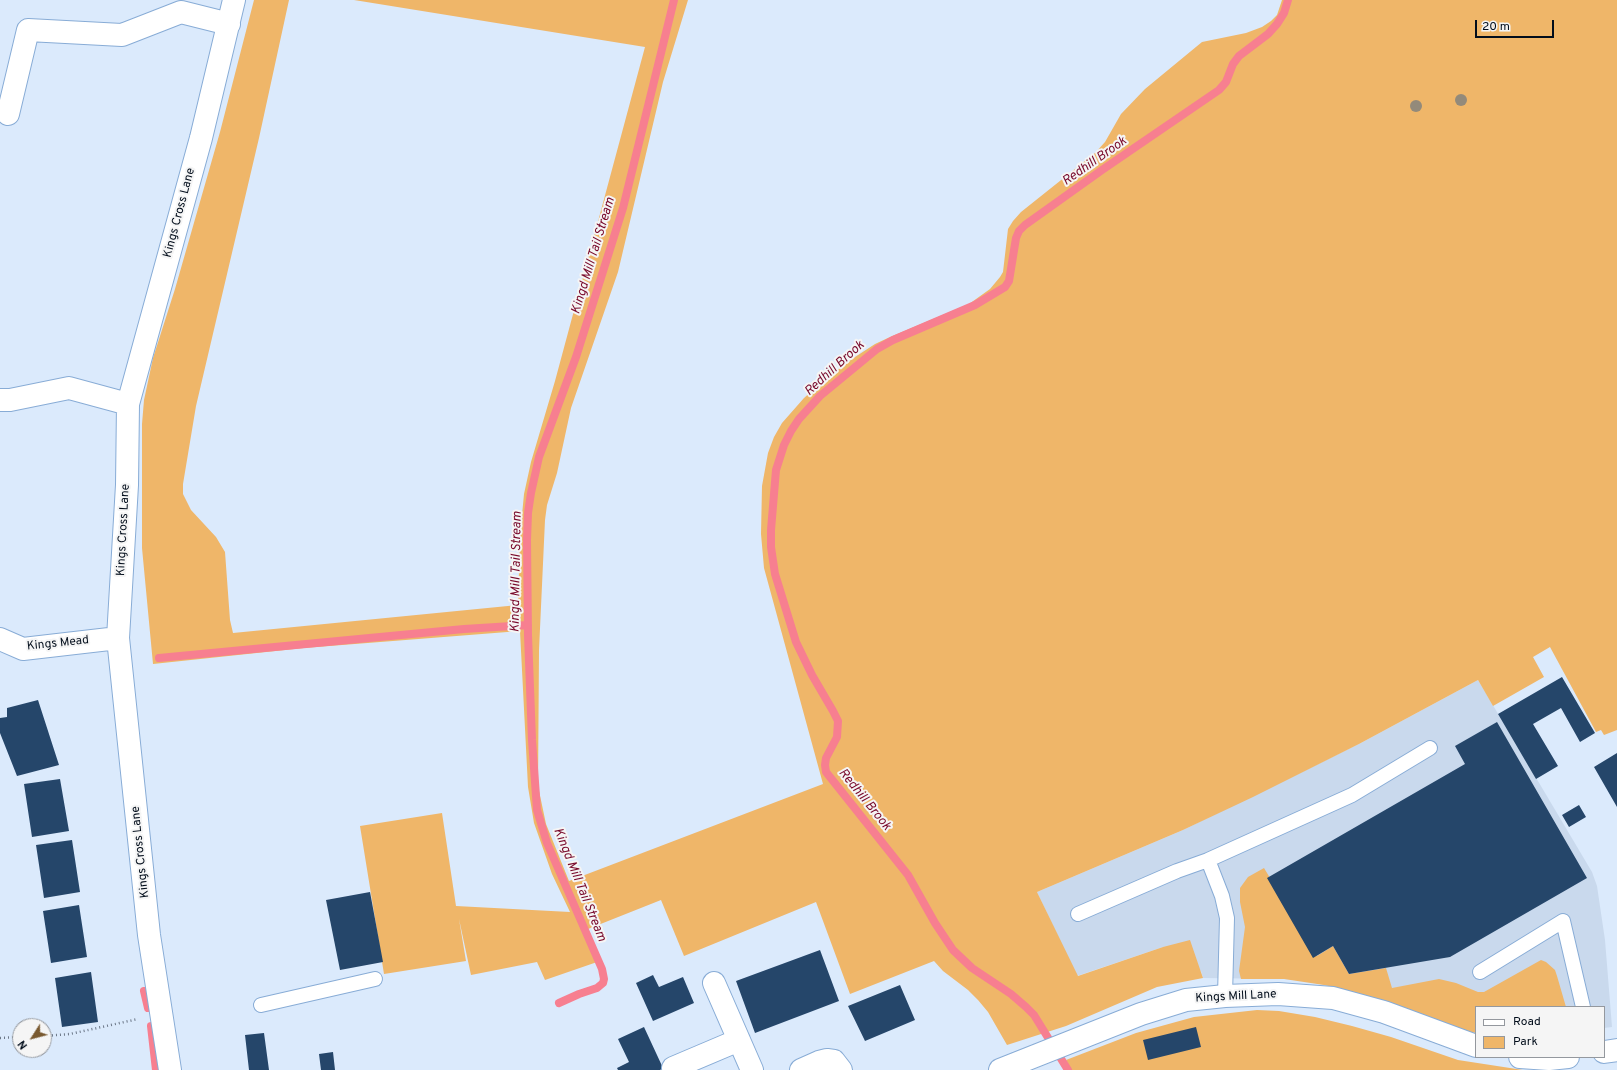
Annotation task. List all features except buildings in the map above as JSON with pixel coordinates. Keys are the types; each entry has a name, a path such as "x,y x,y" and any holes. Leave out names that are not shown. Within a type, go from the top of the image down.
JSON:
{"street":[{"name":"Kings Cross Lane","path":"170,1070 160,1015 149,935 118,638 127,485 128,404 201,138 234,0"},
{"path":"8,114 28,30 122,35 181,12 229,24"},
{"path":"0,400 10,400 69,388 128,404"},
{"name":"Kings Mead","path":"0,639 23,649 118,638"},
{"path":"714,984 752,1070"},
{"name":"Kings Mill Lane","path":"1000,1070 1122,1021 1170,1004 1202,998 1225,996 1278,994 1333,998 1384,1012 1453,1039 1475,1046"},
{"path":"672,1068 739,1040"},
{"path":"1605,1052 1617,1050"},
{"path":"801,1070 827,1060 834,1061 841,1070"}],"lane":[{"path":"1078,914 1177,871 1208,860 1352,795 1430,748"},
{"path":"1208,860 1222,896 1227,918 1225,996"},
{"path":"1480,972 1563,921 1583,1006"},
{"path":"261,1005 375,979"}],"path":[{"path":"52,1035 70,1034 160,1015"},
{"path":"0,1038 12,1037"}],"shaded area":[{"path":"1478,680 1592,872 1597,886 1605,940 1612,1027 1605,1028 1605,1006 1475,1007 1343,989 1301,980 1203,978 1201,971 1163,947 1077,976 1037,892 1183,830 1359,744"}],"green space":[{"path":"254,0 289,0 259,138 196,406 183,484 183,494 191,510 216,537 225,552 230,620 233,633 518,605 520,536 524,494 531,462 555,381 645,47 354,0 688,0 663,82 618,272 571,408 557,473 547,505 539,650 538,786 546,824 569,881 823,784 764,568 761,534 762,486 768,453 774,437 782,423 804,398 825,379 855,357 875,344 890,337 969,304 990,289 1003,272 1008,229 1013,221 1021,212 1095,153 1105,142 1121,114 1145,89 1202,42 1246,33 1262,27 1277,15 1282,0 1617,0 1617,730 1604,735 1601,730 1596,732 1550,647 1533,657 1544,677 1493,706 1478,680 1359,744 1253,797 1183,830 1037,892 1078,976 1163,947 1190,940 1203,978 1157,987 1066,1026 1007,1045 988,1012 978,1000 968,990 943,971 934,961 850,994 816,902 684,956 661,900 588,929 600,961 545,980 537,962 471,975 459,919 466,961 384,974 360,826 442,813 456,906 570,912 552,874 534,823 528,787 520,631 304,648 153,664 142,548 142,424 144,400 153,358 175,289 220,132"},
{"path":"1264,868 1317,956 1333,946 1349,974 1386,968 1392,988 1439,979 1456,983 1478,992 1484,992 1541,960 1546,962 1555,970 1566,1006 1475,1006 1475,1033 1458,1030 1343,989 1284,979 1241,979 1239,971 1245,927 1240,902 1240,888 1248,877"},
{"path":"1257,1010 1279,1011 1315,1017 1391,1037 1458,1060 1523,1070 1063,1070 1069,1066 1066,1060 1136,1033 1194,1017"}],"waterway":[{"name":"Kingd Mill Tail Stream","path":"559,1003 597,988 603,983 604,979 602,969 547,843 537,810 532,740 528,635 528,513 539,457 576,357 623,208 674,0"},
{"name":"Redhill Brook","path":"1068,1070 1034,1015 1011,994 972,968 953,950 935,923 908,875 826,772 826,758 837,737 838,721 812,675 796,642 775,574 771,547 771,530 776,470 784,445 791,431 799,419 820,396 877,349 893,340 975,305 1005,287 1009,281 1016,238 1019,231 1025,225 1102,170 1219,90 1226,82 1233,64 1239,56 1268,34 1277,24 1284,13 1288,0"},
{"path":"159,658 464,629 528,625"},
{"path":"144,991 148,1008"},
{"path":"151,1026 156,1070"}]}
